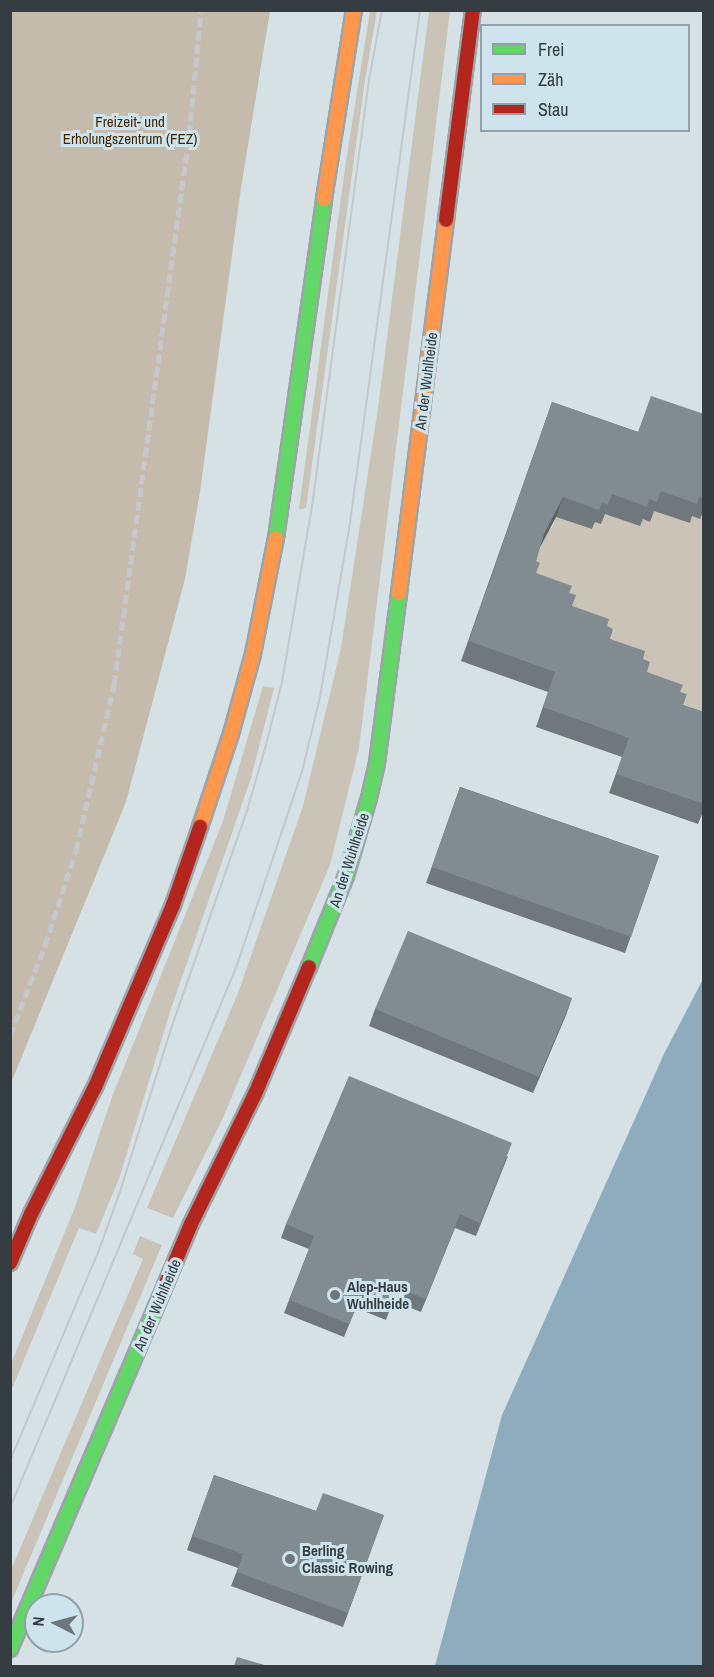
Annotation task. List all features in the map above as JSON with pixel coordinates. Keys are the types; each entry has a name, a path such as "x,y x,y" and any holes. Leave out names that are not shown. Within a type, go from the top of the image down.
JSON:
{"main road":[{"path":"10,1263 31,1214 95,1087 173,905 203,821 237,711 255,642 283,503 334,124 354,10"},
{"name":"An der Wuhlheide","path":"10,1649 191,1224 255,1094 307,973 346,876 369,798 377,763 473,10"}],"shaded area":[{"path":"370,11 377,11 365,80 306,508 299,509 346,161"},
{"path":"429,11 450,11 359,748 330,865 222,1120 173,1218 147,1208 238,993 303,806 341,648 378,408"},
{"path":"703,509 703,735 529,593 511,521 552,528 556,517 592,529 595,522 604,514 642,519 654,511 692,516"},
{"path":"263,686 274,688 251,778 171,1009 120,1176 96,1234 79,1228 11,1391 11,1364 75,1207 112,1097 223,821"},
{"path":"140,1236 162,1245 11,1603 11,1570 143,1259 133,1254"}],"green space":[{"name":"Freizeit- und Erholungszentrum (FEZ)","path":"11,10 270,11 241,188 200,492 185,579 126,802 11,1083"}],"water":[{"path":"703,979 703,1666 435,1666 502,1415 664,1054"}],"building":[{"path":"651,396 704,414 704,498 699,496 697,504 661,491 657,502 649,499 647,507 612,494 608,505 602,503 599,510 563,497 544,534 536,561 540,563 536,573 572,586 569,593 576,595 572,606 609,619 607,626 613,629 610,639 645,651 643,659 650,662 647,672 683,685 680,692 687,694 683,705 704,712 704,804 616,774 629,738 543,707 555,672 469,641 552,402 638,432"},
{"path":"460,787 659,856 631,937 432,867"},
{"path":"408,931 572,998 539,1077 375,1009"},
{"path":"349,1076 512,1143 480,1223 460,1214 426,1299 398,1288 391,1306 361,1294 349,1324 289,1300 314,1236 286,1224"},
{"name":"Berling Classic Rowing","path":"214,1475 316,1511 323,1493 384,1515 348,1613 237,1572 243,1554 192,1536"},
{"path":"237,1657 268,1666 234,1666"}],"tram line":[{"path":"10,1461 99,1250 120,1192 170,1032 247,811 266,745 282,682 312,507 369,80 382,10"},
{"path":"10,1508 236,968 302,772 320,697 350,523 420,10"}],"railway":[{"path":"10,1035 45,945 76,850 114,684 189,134 201,10"}],"traffic: fast":[{"path":"276,538 324,199"},
{"path":"309,967 346,876 369,798 377,763 399,593"},
{"path":"10,1649 156,1307"}],"traffic: slow":[{"path":"324,199 354,10"},
{"path":"399,593 446,220"},
{"path":"200,827 231,734 253,654 276,538"}],"traffic: jam":[{"path":"446,220 473,10"},
{"path":"10,1263 31,1214 95,1087 173,905 200,827"},
{"path":"156,1307 191,1224 255,1094 309,967"}],"place":[{"name":"Alep-Haus Wuhlheide","path":"335,1295"},
{"name":"Berling Classic Rowing","path":"290,1559"}]}
